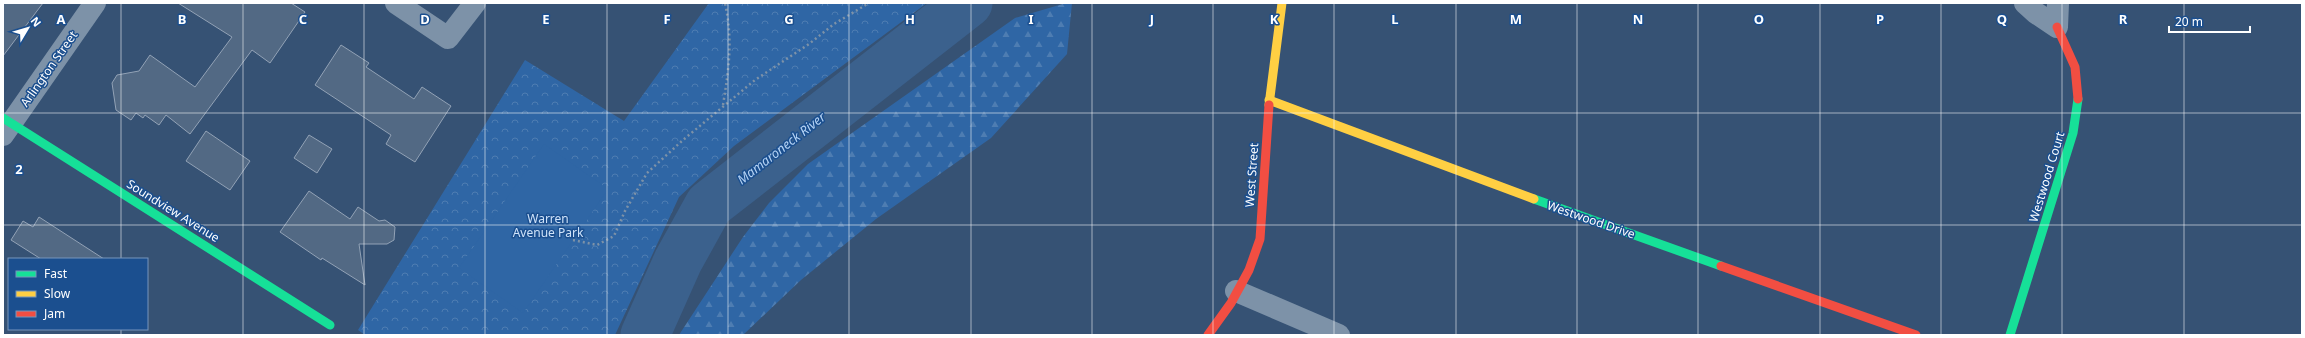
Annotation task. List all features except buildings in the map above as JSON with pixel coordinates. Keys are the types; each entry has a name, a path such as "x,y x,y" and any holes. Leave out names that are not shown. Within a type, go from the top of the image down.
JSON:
{"street":[{"name":"Arlington Street","path":"6,125 95,3"},
{"path":"396,3 448,38 475,3"},
{"name":"West Street","path":"1208,335 1231,303 1236,291 1249,270 1260,239 1269,100 1282,3"},
{"path":"2025,3 2036,13 2057,27"},
{"path":"2057,27 2058,3"},
{"name":"Westwood Court","path":"2010,335 2074,133 2080,102 2080,82 2072,52 2057,27"},
{"name":"Westwood Drive","path":"1269,100 1485,182 1916,335"},
{"name":"Soundview Avenue","path":"6,125 330,325"},
{"path":"1236,291 1340,335"}],"path":[{"path":"723,105 730,59 728,21 725,3"},
{"path":"573,240 597,246 614,236 625,211 647,173 723,105 755,80 809,44 834,24 869,3"}],"green space":[{"name":"Warren Avenue Park","path":"709,3 927,3 734,146 679,197 615,335 365,335 358,330 525,60 624,121"},
{"path":"1066,3 1072,3 1067,54 991,138 876,219 801,280 743,335 679,335 743,237 769,203 808,164 1015,18"},
{"path":"544,144 608,189 523,313 459,268"}],"waterway":[{"name":"Mamaroneck River","path":"645,335 678,261 709,205 968,3"}],"traffic: fast":[{"path":"2010,335 2073,133 2078,99"},
{"path":"3,118 330,325"},
{"path":"1534,199 1721,266"}],"traffic: slow":[{"path":"1269,105 1282,3"},
{"path":"1269,100 1534,199"}],"traffic: jam":[{"path":"2057,27 2075,67 2078,99"},
{"path":"1208,335 1231,303 1249,270 1260,239 1269,105"},
{"path":"1721,266 1916,335"}]}
